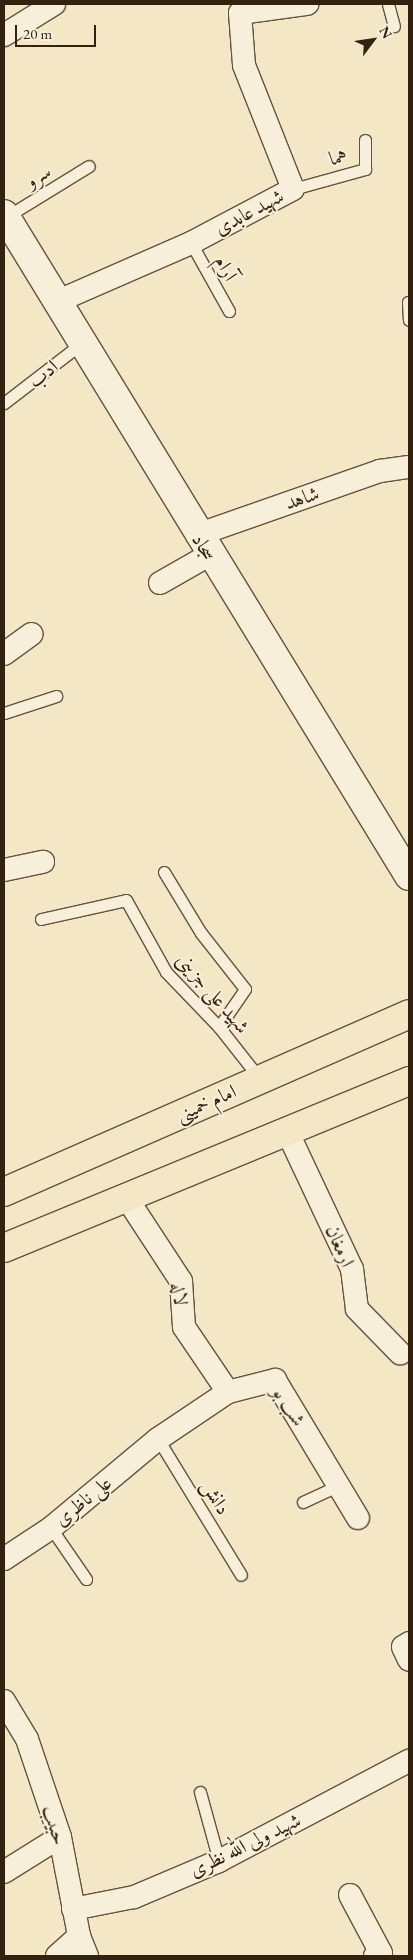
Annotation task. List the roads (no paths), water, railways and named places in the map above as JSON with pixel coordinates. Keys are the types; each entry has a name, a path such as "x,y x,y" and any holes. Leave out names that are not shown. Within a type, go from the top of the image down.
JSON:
{"main road":[{"name":"امام خمینی","path":"4,1192 409,1014"},
{"path":"4,1248 409,1081"}],"street":[{"path":"4,35 54,4"},
{"name":"شهید عابدی","path":"56,302 191,242 293,189 244,65 240,13 307,4"},
{"name":"سجاد","path":"5,216 203,545 408,873"},
{"name":"شاهد","path":"203,545 380,471 409,467"},
{"path":"160,583 203,545"},
{"path":"4,654 32,634"},
{"path":"4,870 44,862"},
{"name":"ارمغان","path":"287,1131 352,1269 358,1309 400,1353"},
{"name":"لاله","path":"126,1198 181,1281 184,1327 228,1392"},
{"name":"شب بو","path":"158,1439 228,1392 275,1380 358,1518"},
{"name":"علی ناظری","path":"4,1559 51,1528 158,1439"},
{"path":"409,1643 403,1647 409,1660"},
{"name":"حبیب","path":"4,1700 27,1739 60,1836 83,1946"},
{"name":"شهید ولی الله نظری","path":"74,1909 134,1897 219,1861 409,1761"},
{"path":"4,1872 60,1836"},
{"path":"350,1895 381,1953 375,1956"},
{"path":"57,1956 83,1946"}],"lane":[{"path":"388,4 394,26"},
{"name":"هما","path":"293,189 365,169 365,140"},
{"name":"سرو","path":"5,216 89,166"},
{"name":"آرام","path":"191,242 229,311"},
{"path":"408,302 409,320"},
{"name":"ادب","path":"4,403 82,343"},
{"path":"4,712 56,696"},
{"path":"164,872 201,934 245,989 219,1027"},
{"name":"شهید علی جزینی","path":"40,919 126,900 166,972 219,1027 260,1080"},
{"name":"دانش","path":"158,1439 241,1575"},
{"path":"303,1502 338,1486"},
{"path":"51,1528 86,1579"},
{"path":"200,1792 219,1861"}]}
